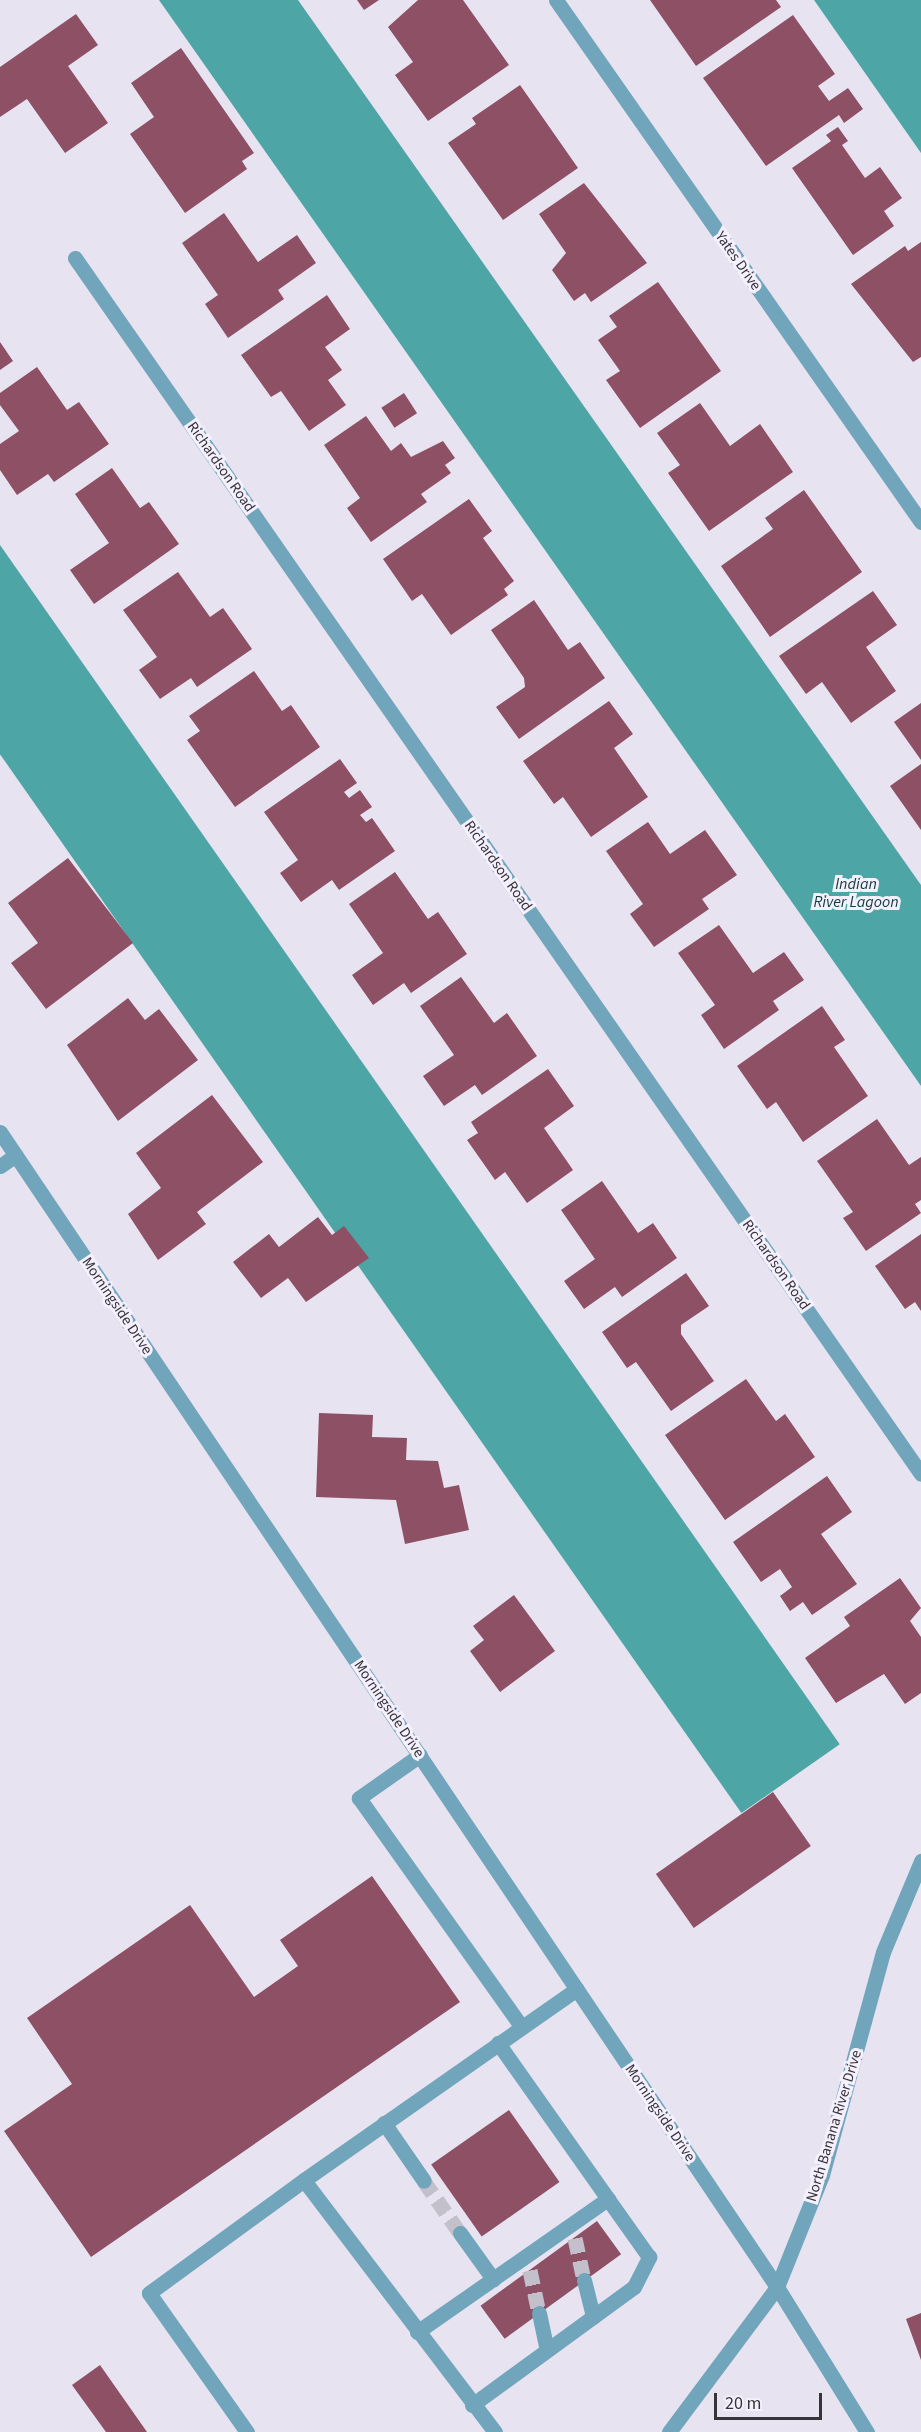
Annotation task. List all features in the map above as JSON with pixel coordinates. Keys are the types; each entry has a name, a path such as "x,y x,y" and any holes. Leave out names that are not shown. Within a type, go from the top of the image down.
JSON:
{"street":[{"name":"Yates Drive","path":"556,0 921,522"},
{"name":"Richardson Road","path":"75,258 921,1474"},
{"name":"Morningside Drive","path":"0,1132 777,2287 867,2432"},
{"path":"0,1166 16,1155"},
{"path":"420,1755 359,1798 522,2027"},
{"name":"North Banana River Drive","path":"669,2432 777,2287 822,2175 883,1952 921,1861"},
{"path":"247,2432 149,2293 304,2180 576,1989"},
{"path":"472,2405 634,2288 649,2257 498,2043"},
{"path":"384,2124 424,2181"},
{"path":"304,2180 472,2405 495,2432"},
{"path":"417,2332 493,2279 528,2263 573,2231 608,2199"},
{"path":"460,2232 493,2279"},
{"path":"585,2280 593,2317"},
{"path":"539,2313 547,2350"}],"water":[{"name":"Indian River Lagoon","path":"159,0 298,0 921,885 921,1086"},
{"path":"814,0 921,0 921,153"},
{"path":"0,545 840,1744 741,1813 0,754"}],"building":[{"path":"357,0 379,0 364,10"},
{"path":"418,0 463,0 509,65 428,121 395,75 413,62 388,27"},
{"path":"650,0 776,0 781,7 696,66"},
{"path":"76,14 98,45 68,66 108,123 65,153 27,99 0,117 0,67"},
{"path":"793,15 835,74 818,86 829,101 848,88 863,109 844,123 839,115 766,166 703,78"},
{"path":"181,48 254,153 242,161 247,169 185,213 130,134 154,117 131,83"},
{"path":"520,85 578,168 503,220 448,143 476,124 472,118"},
{"path":"838,127 848,141 842,145 865,178 880,167 902,198 884,211 894,226 853,255 792,168 831,141 826,135"},
{"path":"584,183 647,263 591,302 585,293 574,301 552,270 566,253 539,214"},
{"path":"224,213 258,262 297,235 316,263 278,290 284,299 228,338 205,304 218,295 182,243"},
{"path":"921,242 921,357 913,362 851,284 905,246 908,251"},
{"path":"658,282 721,371 640,428 606,380 620,371 598,340 617,327 609,316"},
{"path":"327,295 350,329 325,347 342,370 328,380 346,405 309,431 281,391 271,397 241,355"},
{"path":"0,342 13,361 0,370"},
{"path":"37,367 67,410 79,402 109,444 54,482 48,474 17,495 0,470 0,444 19,431 0,405 0,393"},
{"path":"404,393 417,413 394,428 381,408"},
{"path":"700,403 730,446 760,424 793,472 709,531 668,473 680,465 657,433"},
{"path":"366,416 391,451 401,443 411,457 443,441 455,458 445,465 451,473 421,494 427,502 371,542 347,508 360,498 324,445"},
{"path":"112,468 140,508 149,502 179,544 94,604 70,570 109,543 75,494"},
{"path":"804,490 862,572 770,637 721,566 773,529 765,518"},
{"path":"469,499 492,531 483,538 514,581 504,589 508,595 451,635 422,594 412,601 383,559"},
{"path":"178,572 210,617 223,608 252,649 197,687 191,678 160,699 139,670 157,657 123,610"},
{"path":"873,591 897,625 866,647 896,691 851,723 822,682 806,694 779,656"},
{"path":"534,600 568,650 580,642 605,678 519,739 496,707 525,687 524,678 491,630"},
{"path":"254,671 282,711 291,705 320,747 235,807 187,740 200,731 189,716"},
{"path":"609,701 633,734 614,748 648,797 591,837 563,797 554,804 523,761"},
{"path":"921,703 921,760 894,722"},
{"path":"340,759 357,783 344,792 349,798 360,790 372,807 360,815 366,822 372,818 395,851 339,890 332,880 301,902 280,873 298,860 264,812"},
{"path":"921,764 921,830 890,786"},
{"path":"648,822 670,854 705,830 737,875 702,899 709,909 654,947 630,914 643,904 606,851"},
{"path":"68,858 133,943 46,1009 11,963 38,943 8,903"},
{"path":"395,872 428,919 438,912 467,954 411,993 404,983 373,1005 352,975 383,953 349,904"},
{"path":"719,925 753,973 784,952 804,980 773,1001 779,1010 724,1049 701,1015 715,1005 678,953"},
{"path":"461,977 494,1023 507,1013 537,1056 482,1095 475,1085 444,1106 423,1076 454,1055 420,1006"},
{"path":"128,998 145,1020 159,1009 198,1060 118,1121 67,1045"},
{"path":"822,1006 845,1040 834,1047 868,1096 803,1142 776,1102 767,1109 737,1066"},
{"path":"548,1069 574,1106 544,1128 573,1170 527,1203 505,1172 495,1180 467,1140 478,1133 471,1122"},
{"path":"212,1095 263,1162 197,1212 206,1224 158,1260 128,1214 161,1188 136,1153"},
{"path":"877,1119 909,1165 921,1157 921,1200 915,1204 921,1213 866,1251 843,1218 853,1212 817,1161"},
{"path":"602,1181 638,1233 653,1223 677,1258 622,1297 615,1287 584,1309 564,1281 595,1259 561,1210"},
{"path":"318,1217 332,1235 344,1226 369,1258 306,1302 288,1278 261,1298 233,1262 269,1234 279,1247"},
{"path":"921,1234 921,1311 915,1302 905,1309 875,1266"},
{"path":"686,1273 709,1306 681,1325 681,1334 714,1381 671,1411 636,1362 627,1368 602,1332"},
{"path":"746,1379 776,1421 785,1414 815,1457 725,1520 665,1435"},
{"path":"319,1413 373,1415 372,1437 407,1438 406,1460 438,1461 444,1488 459,1485 469,1530 405,1544 396,1500 316,1497"},
{"path":"827,1476 852,1512 821,1534 857,1584 812,1615 803,1602 790,1611 780,1596 792,1587 780,1569 761,1582 733,1542"},
{"path":"900,1578 921,1608 910,1621 921,1637 921,1693 905,1704 884,1674 836,1703 805,1658 850,1626 844,1617"},
{"path":"514,1595 555,1651 500,1692 470,1651 484,1640 473,1626"},
{"path":"773,1792 811,1846 694,1928 656,1874"},
{"path":"372,1876 460,2002 91,2257 4,2131 72,2084 27,2018 190,1905 254,1997 298,1966 280,1940"},
{"path":"509,2110 559,2182 482,2237 431,2164"},
{"path":"597,2221 621,2254 505,2339 481,2306"},
{"path":"921,2313 921,2360 906,2319"},
{"path":"100,2365 147,2432 106,2432 72,2385"}],"tunnel":[{"path":"424,2181 460,2233"},
{"path":"575,2238 584,2280"},
{"path":"530,2270 539,2313"}]}
